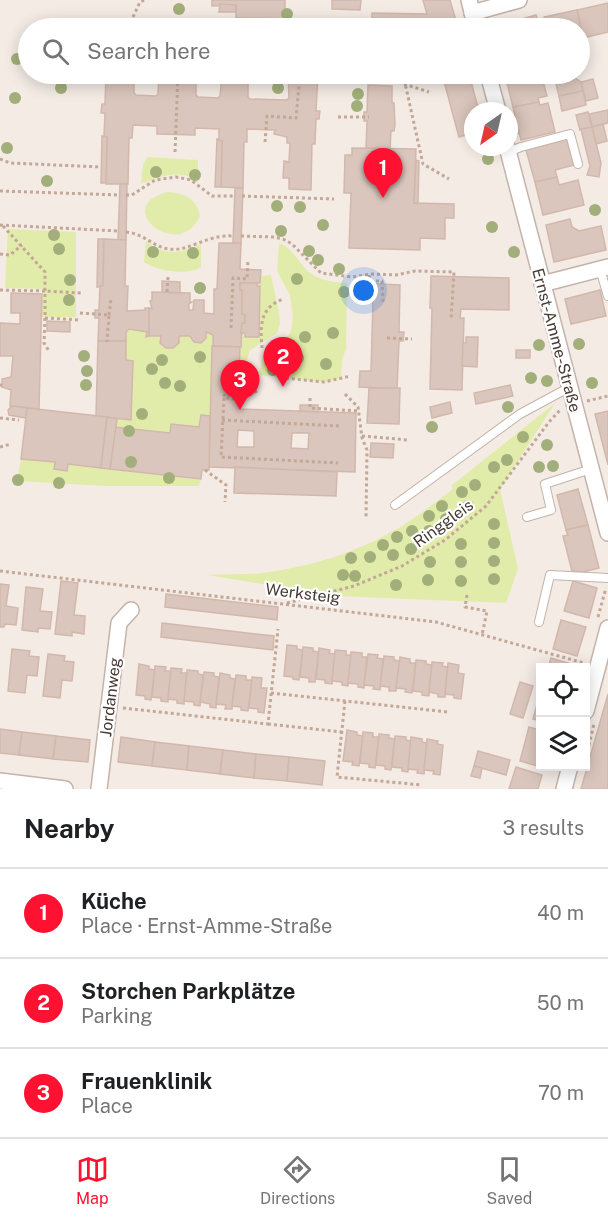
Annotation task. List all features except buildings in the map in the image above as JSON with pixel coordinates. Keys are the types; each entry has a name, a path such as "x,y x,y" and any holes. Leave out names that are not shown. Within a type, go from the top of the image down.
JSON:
{"street":[{"path":"470,6 519,0"},
{"path":"491,84 496,102"},
{"name":"Ernst-Amme-Straße","path":"509,156 608,533"},
{"path":"542,284 604,268"},
{"name":"Jordanweg","path":"99,789 119,623 130,610"},
{"path":"590,694 608,628"},
{"path":"564,789 569,771"},
{"path":"0,781 65,789"}],"lane":[{"path":"518,147 570,134 578,164"},
{"path":"604,268 608,297"},
{"path":"395,505 520,414 570,387"},
{"path":"527,517 551,510 545,484 591,469"},
{"path":"539,622 550,575 608,578"}],"path":[{"path":"133,17 140,2 145,0"},
{"path":"175,152 178,84"},
{"path":"265,142 267,116 296,118 299,84"},
{"path":"404,84 429,92"},
{"path":"404,84 423,164 449,178"},
{"path":"338,117 369,117"},
{"path":"0,159 10,163 101,167"},
{"path":"126,195 132,195 155,180 176,177 191,180 212,196 234,196"},
{"path":"0,191 120,195"},
{"path":"242,196 334,199"},
{"path":"1,225 119,231"},
{"path":"1,225 22,245 45,273 44,343 49,351"},
{"path":"126,232 138,233 167,249 184,248 212,237 233,236"},
{"path":"241,236 283,239 292,244 321,273 352,277 369,274 396,275 415,271 454,272 451,320"},
{"path":"0,254 10,255 22,245"},
{"path":"231,328 233,278 248,279 248,260"},
{"path":"369,274 370,281 382,281 382,302"},
{"path":"167,292 168,278"},
{"path":"0,290 81,293"},
{"path":"262,348 263,316 270,306 284,298"},
{"path":"107,342 111,299"},
{"path":"80,313 109,315"},
{"path":"45,318 80,320"},
{"path":"387,338 412,339"},
{"path":"278,339 282,346 284,378 324,382 351,376"},
{"path":"226,370 220,457 338,463"},
{"path":"224,398 239,399 257,391"},
{"path":"345,394 352,399 359,411 362,436 367,450 366,518"},
{"path":"574,404 608,396"},
{"path":"310,398 310,408 359,411"},
{"name":"Ringgleis","path":"285,603 354,586 402,566 445,540 486,506 549,422 561,410 574,404"},
{"path":"0,418 19,420"},
{"path":"222,420 339,426"},
{"path":"362,436 408,440"},
{"path":"0,447 11,444"},
{"path":"205,470 226,485 225,502"},
{"name":"Werksteig","path":"0,571 436,622 598,666"},
{"path":"467,595 465,607 486,610 482,635"},
{"path":"268,724 278,629"},
{"path":"271,693 448,712"},
{"path":"345,701 337,777 422,785"},
{"path":"109,706 342,732"}],"green space":[{"path":"147,157 198,160 198,183 192,178 178,174 163,176 141,184 143,165"},
{"path":"167,192 184,195 196,205 200,216 190,229 178,234 165,233 154,227 147,219 145,209 151,199"},
{"path":"8,229 76,232 76,317 41,317 43,289 5,288"},
{"path":"146,241 160,249 173,252 201,244 201,267 180,272 149,265 144,262"},
{"path":"279,243 290,250 312,274 329,281 347,283 346,349 342,359 341,378 324,382 259,375 263,355 282,346 291,331 293,316 290,295 277,271"},
{"path":"271,275 280,324 277,333 250,350 246,363 244,392 239,394 241,333 245,333 245,337 259,337 260,296 257,283 260,283 261,276"},
{"path":"129,329 147,332 146,337 161,336 161,343 166,348 173,348 178,343 179,336 190,336 194,342 201,342 206,332 213,335 210,416 201,415 199,427 170,433 116,427 117,419 131,420 133,361 126,360 126,332"},
{"path":"555,403 500,489 518,569 506,603 336,596 207,575 262,573 299,567 354,550 389,534 453,489 451,486"},
{"path":"21,459 55,462 54,469 66,471 68,464 201,479 199,486 106,486 17,481"}],"place":[{"name":"Küche","path":"383,198"},
{"name":"Storchen Parkplätze","path":"283,387"},
{"name":"Frauenklinik","path":"240,410"}]}
